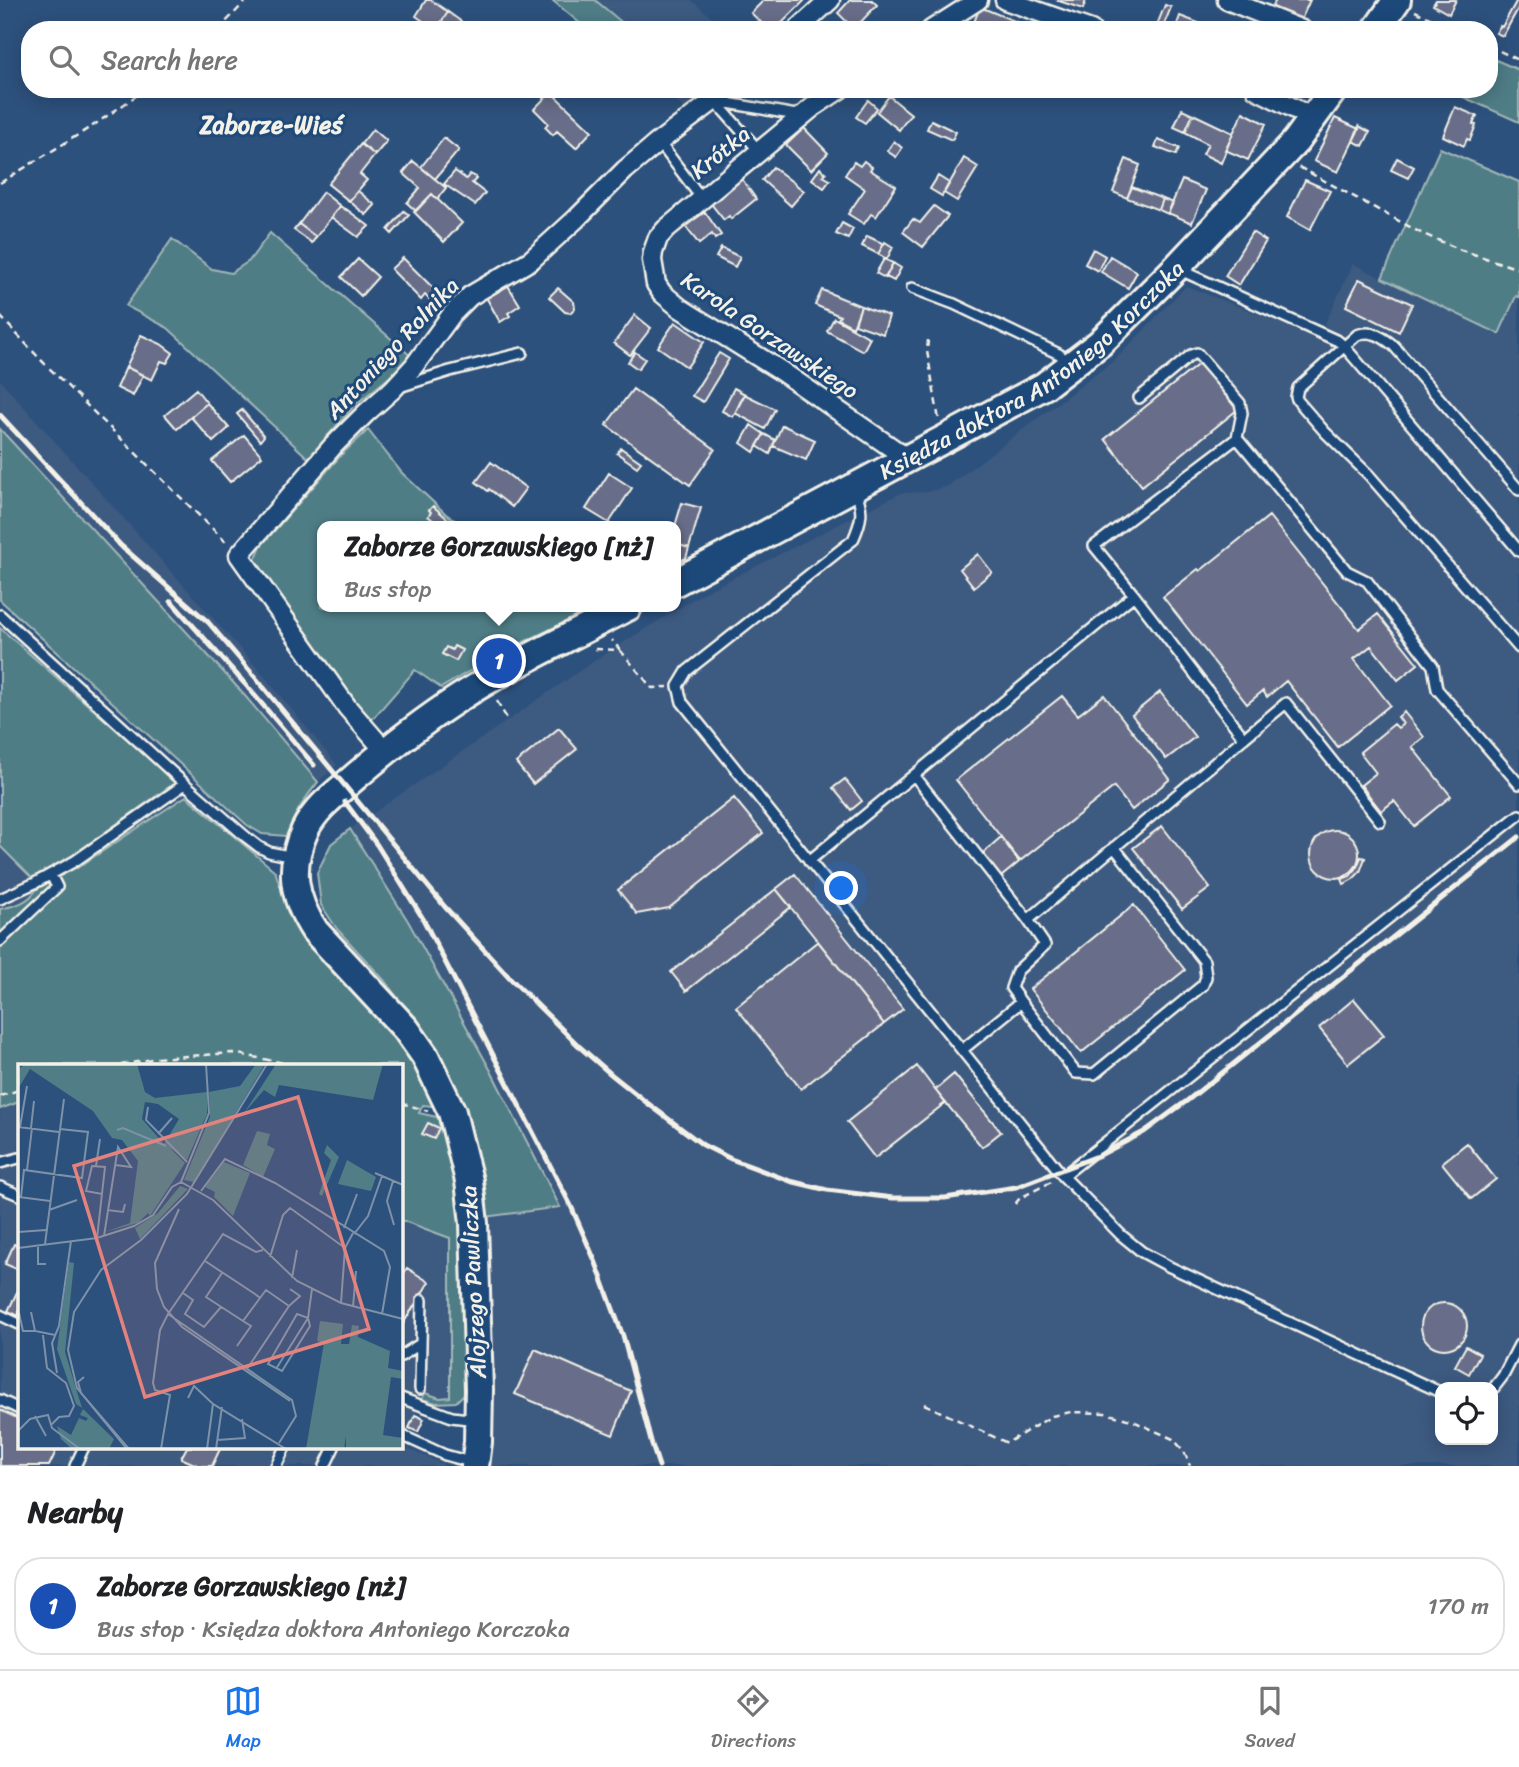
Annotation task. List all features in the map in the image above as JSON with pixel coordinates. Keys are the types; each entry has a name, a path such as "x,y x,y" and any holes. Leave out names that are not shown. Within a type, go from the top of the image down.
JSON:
{"street":[{"path":"807,21 830,0"},
{"path":"945,21 978,0"},
{"path":"1005,0 1065,21"},
{"path":"1227,0 1280,21"},
{"path":"1384,21 1401,3"},
{"name":"Antoniego Rolnika","path":"239,555 333,446 414,366 452,314 470,296 531,260 625,170 718,98"},
{"name":"Krótka","path":"666,229 827,98"},
{"path":"1274,98 1313,118"},
{"name":"Księdza doktora Antoniego Korczoka","path":"681,579 1044,386 1100,343 1176,268 1280,158 1327,98"},
{"name":"Karola Gorzawskiego","path":"666,229 657,238 652,260 656,284 662,293 680,309 781,371 908,459"},
{"path":"239,555 347,707 385,751"},
{"path":"296,858 306,827 317,812 385,751 459,698 618,612"},
{"name":"Alojzego Pawliczka","path":"296,858 296,890 307,919 406,1029 425,1056 452,1112 469,1181 474,1223 478,1420 475,1464"}],"lane":[{"path":"714,101 802,116"},
{"path":"714,101 760,152"},
{"path":"659,142 702,198"},
{"path":"1176,268 1338,341 1519,551"},
{"path":"912,288 954,304 1059,354 1071,365"},
{"path":"1519,490 1387,341 1377,335 1362,333 1301,384 1296,392 1298,401 1325,432 1369,475 1519,648"},
{"path":"393,389 522,353"},
{"path":"1139,398 1197,353 1240,403 1242,413 1237,438 1094,546 1244,738"},
{"path":"1237,438 1347,571 1367,581 1433,666 1437,689 1519,784"},
{"path":"854,488 861,504 861,523 853,540 687,671 678,686 682,702 1063,1176 1121,1235 1142,1252 1170,1267 1435,1390"},
{"path":"810,861 1134,595"},
{"path":"0,615 185,784 259,847 296,858"},
{"path":"1028,920 1286,703 1380,821"},
{"path":"914,775 1045,945 1017,971 1011,988 1076,1073 1094,1074 1203,985 1206,976 1204,961 1114,847"},
{"path":"0,899 75,861 185,784"},
{"path":"1063,1176 1519,815"},
{"path":"0,941 57,887 51,875"},
{"path":"962,1050 1021,1002"},
{"path":"0,1163 18,1158"},
{"path":"0,1187 18,1195"},
{"path":"420,1389 422,1300"},
{"path":"0,1315 18,1324"},
{"path":"402,1355 420,1344"},
{"path":"1498,1382 1519,1345"},
{"path":"402,1398 452,1417 478,1420"},
{"path":"0,1400 18,1409"},
{"path":"402,1435 445,1455 475,1464"},
{"path":"75,1466 84,1448"},
{"path":"276,1466 285,1448"},
{"path":"325,1466 334,1448"}],"path":[{"path":"227,21 247,0"},
{"path":"1401,3 1437,21"},
{"path":"1498,50 1519,60"},
{"path":"0,183 133,98"},
{"path":"1280,158 1421,233 1461,250 1519,269"},
{"path":"0,316 41,360 239,555"},
{"path":"928,340 927,351 940,425"},
{"path":"621,650 652,688 678,686"},
{"path":"496,699 507,719"},
{"path":"126,1064 157,1058 233,1053 289,1064"},
{"path":"0,1096 18,1090"},
{"path":"1015,1204 1020,1198 1063,1176"},
{"path":"924,1404 1007,1443 1052,1416 1071,1412 1105,1413 1130,1420 1173,1439 1184,1451 1190,1466"}],"shaded area":[{"path":"595,0 691,0 716,21 620,21"},
{"path":"671,98 703,98 687,111"},
{"path":"1353,264 1499,334 1516,296 1519,297 1519,1466 486,1466 490,1445 492,1339 485,1217 560,1207 491,1071 408,921 350,829 597,659 672,612 681,612 681,607 703,593 901,493 927,492 948,486 1116,359 1186,286 1314,336 1324,326"},
{"path":"0,380 260,671 337,765 318,782 240,690 0,429"},
{"path":"0,846 33,879 37,888 33,896 16,905 0,909"},
{"path":"18,1102 18,1448 402,1446 443,1466 0,1466 0,1109"},
{"path":"402,1220 450,1238 450,1397 440,1398 425,1393 402,1444"}],"green space":[{"path":"552,0 595,0 620,21 577,21"},
{"path":"1498,61 1519,70 1519,122 1465,98 1498,98"},
{"path":"1440,148 1519,182 1519,297 1516,296 1499,334 1382,278"},
{"path":"270,233 413,358 355,405 308,458 168,328 126,306 172,239 212,269 231,273 249,261"},
{"path":"0,429 240,690 318,782 292,821 286,836 262,834 247,825 0,600"},
{"path":"368,430 402,473 456,521 317,521 317,612 587,612 500,653 441,688 415,670 370,722 254,562 261,546 342,454"},
{"path":"0,628 176,782 66,860 77,868 186,796 275,871 292,921 373,1005 405,1044 441,1107 423,1105 419,1113 446,1119 461,1189 465,1393 456,1402 436,1403 422,1399 425,1393 440,1398 450,1397 450,1238 402,1220 402,1064 18,1064 18,1102 0,1109 0,909 26,900 37,888 33,879 0,846"},
{"path":"350,829 408,921 491,1071 560,1207 485,1217 463,1106 436,1049 384,980 337,929 321,905 317,873 331,844"}],"building":[{"path":"426,0 431,0 448,12 442,21 423,21 416,16"},
{"path":"764,0 804,1 784,21 759,21 751,13"},
{"path":"850,0 872,0 877,5 862,21 846,21 838,13"},
{"path":"1056,0 1086,0 1083,9"},
{"path":"1276,0 1310,0 1301,20 1272,7"},
{"path":"1436,0 1456,0 1449,14 1433,5"},
{"path":"1519,0 1519,7 1503,36 1498,34 1500,26 1502,27"},
{"path":"1165,5 1171,7 1166,21 1159,21"},
{"path":"980,7 1015,21 975,21"},
{"path":"448,12 460,21 442,21"},
{"path":"1180,16 1193,21 1178,21"},
{"path":"545,98 557,98 592,131 576,148 557,131 553,135 545,127 548,123 534,109"},
{"path":"888,98 891,98 911,114 899,130 877,112"},
{"path":"868,100 877,108 865,123 856,117"},
{"path":"1455,107 1477,116 1470,140 1467,139 1464,146 1443,136"},
{"path":"1182,109 1193,114 1185,132 1174,127"},
{"path":"1243,112 1266,124 1248,160 1225,150"},
{"path":"1193,114 1233,133 1221,163 1203,154 1208,144 1185,132"},
{"path":"1335,118 1359,129 1338,172 1314,161"},
{"path":"931,120 956,132 952,140 927,129"},
{"path":"1359,126 1370,132 1363,146 1353,141"},
{"path":"804,128 828,153 811,170 786,145"},
{"path":"373,129 387,141 375,155 361,144"},
{"path":"444,138 459,150 435,179 421,167"},
{"path":"1158,140 1179,148 1176,155 1155,147"},
{"path":"894,141 902,148 896,157 887,151"},
{"path":"361,144 375,155 360,174 367,180 349,201 328,184"},
{"path":"964,158 978,167 957,201 944,193"},
{"path":"1397,158 1414,167 1408,178 1391,170"},
{"path":"1126,159 1140,165 1127,198 1113,192"},
{"path":"413,161 446,188 437,199 432,194 416,211 407,203 420,188 403,173"},
{"path":"864,161 872,167 870,170 896,186 876,217 871,214 864,224 848,214 865,189 845,175 854,162 860,166"},
{"path":"773,167 804,191 791,206 762,180"},
{"path":"820,168 826,173 823,176 830,180 824,188 812,179"},
{"path":"455,171 466,179 470,174 476,177 472,183 485,193 475,205 444,184"},
{"path":"938,176 949,183 942,196 930,189"},
{"path":"742,179 756,199 731,219 729,216 724,220 708,200 734,180"},
{"path":"1182,180 1206,190 1192,223 1168,213"},
{"path":"1305,180 1330,191 1310,230 1287,217"},
{"path":"1132,187 1163,199 1159,210 1127,198"},
{"path":"358,191 375,205 366,215 349,201"},
{"path":"323,192 340,206 316,237 299,224"},
{"path":"432,194 462,223 444,242 414,212"},
{"path":"1163,199 1173,203 1168,214 1159,210"},
{"path":"340,206 369,226 358,237 331,217"},
{"path":"934,206 948,216 923,247 903,232 913,219 920,223"},
{"path":"404,211 409,215 392,234 388,230"},
{"path":"705,212 721,235 715,239 712,234 699,244 685,226"},
{"path":"842,223 853,229 848,239 836,234"},
{"path":"299,224 316,237 312,243 294,230"},
{"path":"1252,232 1266,241 1239,285 1225,276"},
{"path":"867,236 884,244 878,254 862,246"},
{"path":"885,242 893,247 887,259 878,254"},
{"path":"721,248 740,257 735,267 716,257"},
{"path":"1093,249 1105,256 1098,271 1085,264"},
{"path":"1110,256 1137,272 1128,288 1101,272"},
{"path":"403,258 440,295 432,302 425,295 421,300 391,269"},
{"path":"358,259 378,277 361,296 341,277"},
{"path":"884,259 893,263 885,278 876,273"},
{"path":"893,263 901,268 894,281 886,277"},
{"path":"1359,279 1412,304 1399,332 1346,306"},
{"path":"507,284 520,305 500,322 486,297"},
{"path":"558,288 574,302 575,308 570,313 565,312 549,297"},
{"path":"822,290 861,306 853,327 838,319 840,316 815,305"},
{"path":"861,306 889,316 883,334 855,324"},
{"path":"635,315 651,328 630,355 614,343"},
{"path":"834,318 870,338 863,351 827,331"},
{"path":"675,322 704,342 687,367 658,347"},
{"path":"141,335 173,353 167,363 161,361 152,380 126,367"},
{"path":"635,352 645,359 638,369 628,362"},
{"path":"719,353 729,359 703,402 692,396"},
{"path":"1200,363 1237,410 1142,486 1105,439"},
{"path":"126,367 143,375 133,396 117,388"},
{"path":"734,388 745,394 733,417 722,411"},
{"path":"196,389 207,403 177,429 165,415"},
{"path":"633,389 715,449 690,485 606,425"},
{"path":"744,394 775,409 765,429 735,413"},
{"path":"207,403 229,428 213,442 191,417"},
{"path":"242,410 264,436 260,441 237,414"},
{"path":"751,425 764,434 754,452 741,443"},
{"path":"782,425 815,440 806,460 773,446"},
{"path":"764,434 775,440 770,454 757,446"},
{"path":"244,435 262,456 230,482 212,461"},
{"path":"621,448 641,462 637,467 617,453"},
{"path":"491,462 526,488 512,507 476,482"},
{"path":"609,473 632,488 610,521 586,509"},
{"path":"682,503 701,508 689,548 681,546 681,521 677,521"},
{"path":"433,506 450,521 434,521 428,516 431,512 429,510"},
{"path":"1269,516 1359,629 1378,614 1418,664 1398,680 1371,646 1354,659 1390,705 1338,747 1286,681 1267,697 1263,691 1247,704 1163,597"},
{"path":"681,546 689,548 686,558 681,560"},
{"path":"978,554 992,572 974,587 960,569"},
{"path":"454,646 462,650 456,661 442,654 446,647 452,650"},
{"path":"1160,692 1195,737 1166,759 1132,715"},
{"path":"1104,695 1170,779 1132,810 1114,787 1020,861 956,780 1062,696 1078,715"},
{"path":"1404,712 1424,737 1412,747 1451,796 1414,826 1394,801 1381,811 1361,785 1376,773 1360,752 1394,724 1398,728 1403,724 1398,717"},
{"path":"559,728 577,749 533,784 516,763"},
{"path":"845,779 862,801 851,810 833,788"},
{"path":"734,798 763,833 669,908 637,914 618,890"},
{"path":"1162,826 1210,888 1182,909 1133,848"},
{"path":"1335,830 1344,831 1352,837 1358,845 1358,863 1352,871 1344,877 1335,878 1326,877 1318,871 1312,863 1311,854 1312,845 1318,837 1326,831"},
{"path":"1001,837 1019,862 1001,877 983,853"},
{"path":"1361,857 1365,858 1360,872 1344,884 1342,879 1350,876"},
{"path":"795,874 903,1009 884,1024 776,889"},
{"path":"776,889 791,907 686,991 671,972"},
{"path":"1134,905 1185,970 1081,1053 1030,989"},
{"path":"818,941 884,1024 801,1089 736,1007"},
{"path":"1354,999 1384,1035 1348,1064 1319,1028"},
{"path":"917,1066 945,1103 875,1158 847,1122"},
{"path":"954,1074 1001,1132 982,1147 935,1090"},
{"path":"428,1123 439,1128 434,1139 422,1134"},
{"path":"1467,1143 1496,1179 1471,1199 1442,1163"},
{"path":"14,1244 18,1246 18,1270 5,1264"},
{"path":"407,1268 429,1282 402,1325 402,1276"},
{"path":"18,1290 18,1316 8,1311"},
{"path":"1444,1303 1460,1310 1467,1326 1460,1342 1444,1349 1428,1342 1421,1326 1428,1310"},
{"path":"1466,1346 1480,1354 1469,1374 1455,1366"},
{"path":"535,1349 631,1391 613,1435 515,1394"},
{"path":"0,1410 18,1419 18,1448 58,1448 49,1466 0,1466"},
{"path":"415,1415 424,1419 418,1432 409,1428"},
{"path":"186,1448 221,1448 212,1466 199,1466 181,1458"}],"railway":[{"path":"0,415 124,549"},
{"path":"119,544 208,622 445,907 512,980 581,1048 703,1145 731,1159 790,1181 827,1190 893,1198 945,1198 1016,1187 1100,1155 1144,1132 1188,1100 1519,837"},
{"path":"171,601 314,765"},
{"path":"345,802 377,845 422,917 571,1206 623,1336 659,1466"}],"place":[{"name":"Zaborze Gorzawskiego [nż]","path":"499,661"}],"district":[{"name":"Zaborze-Wieś","path":"271,125"}]}
